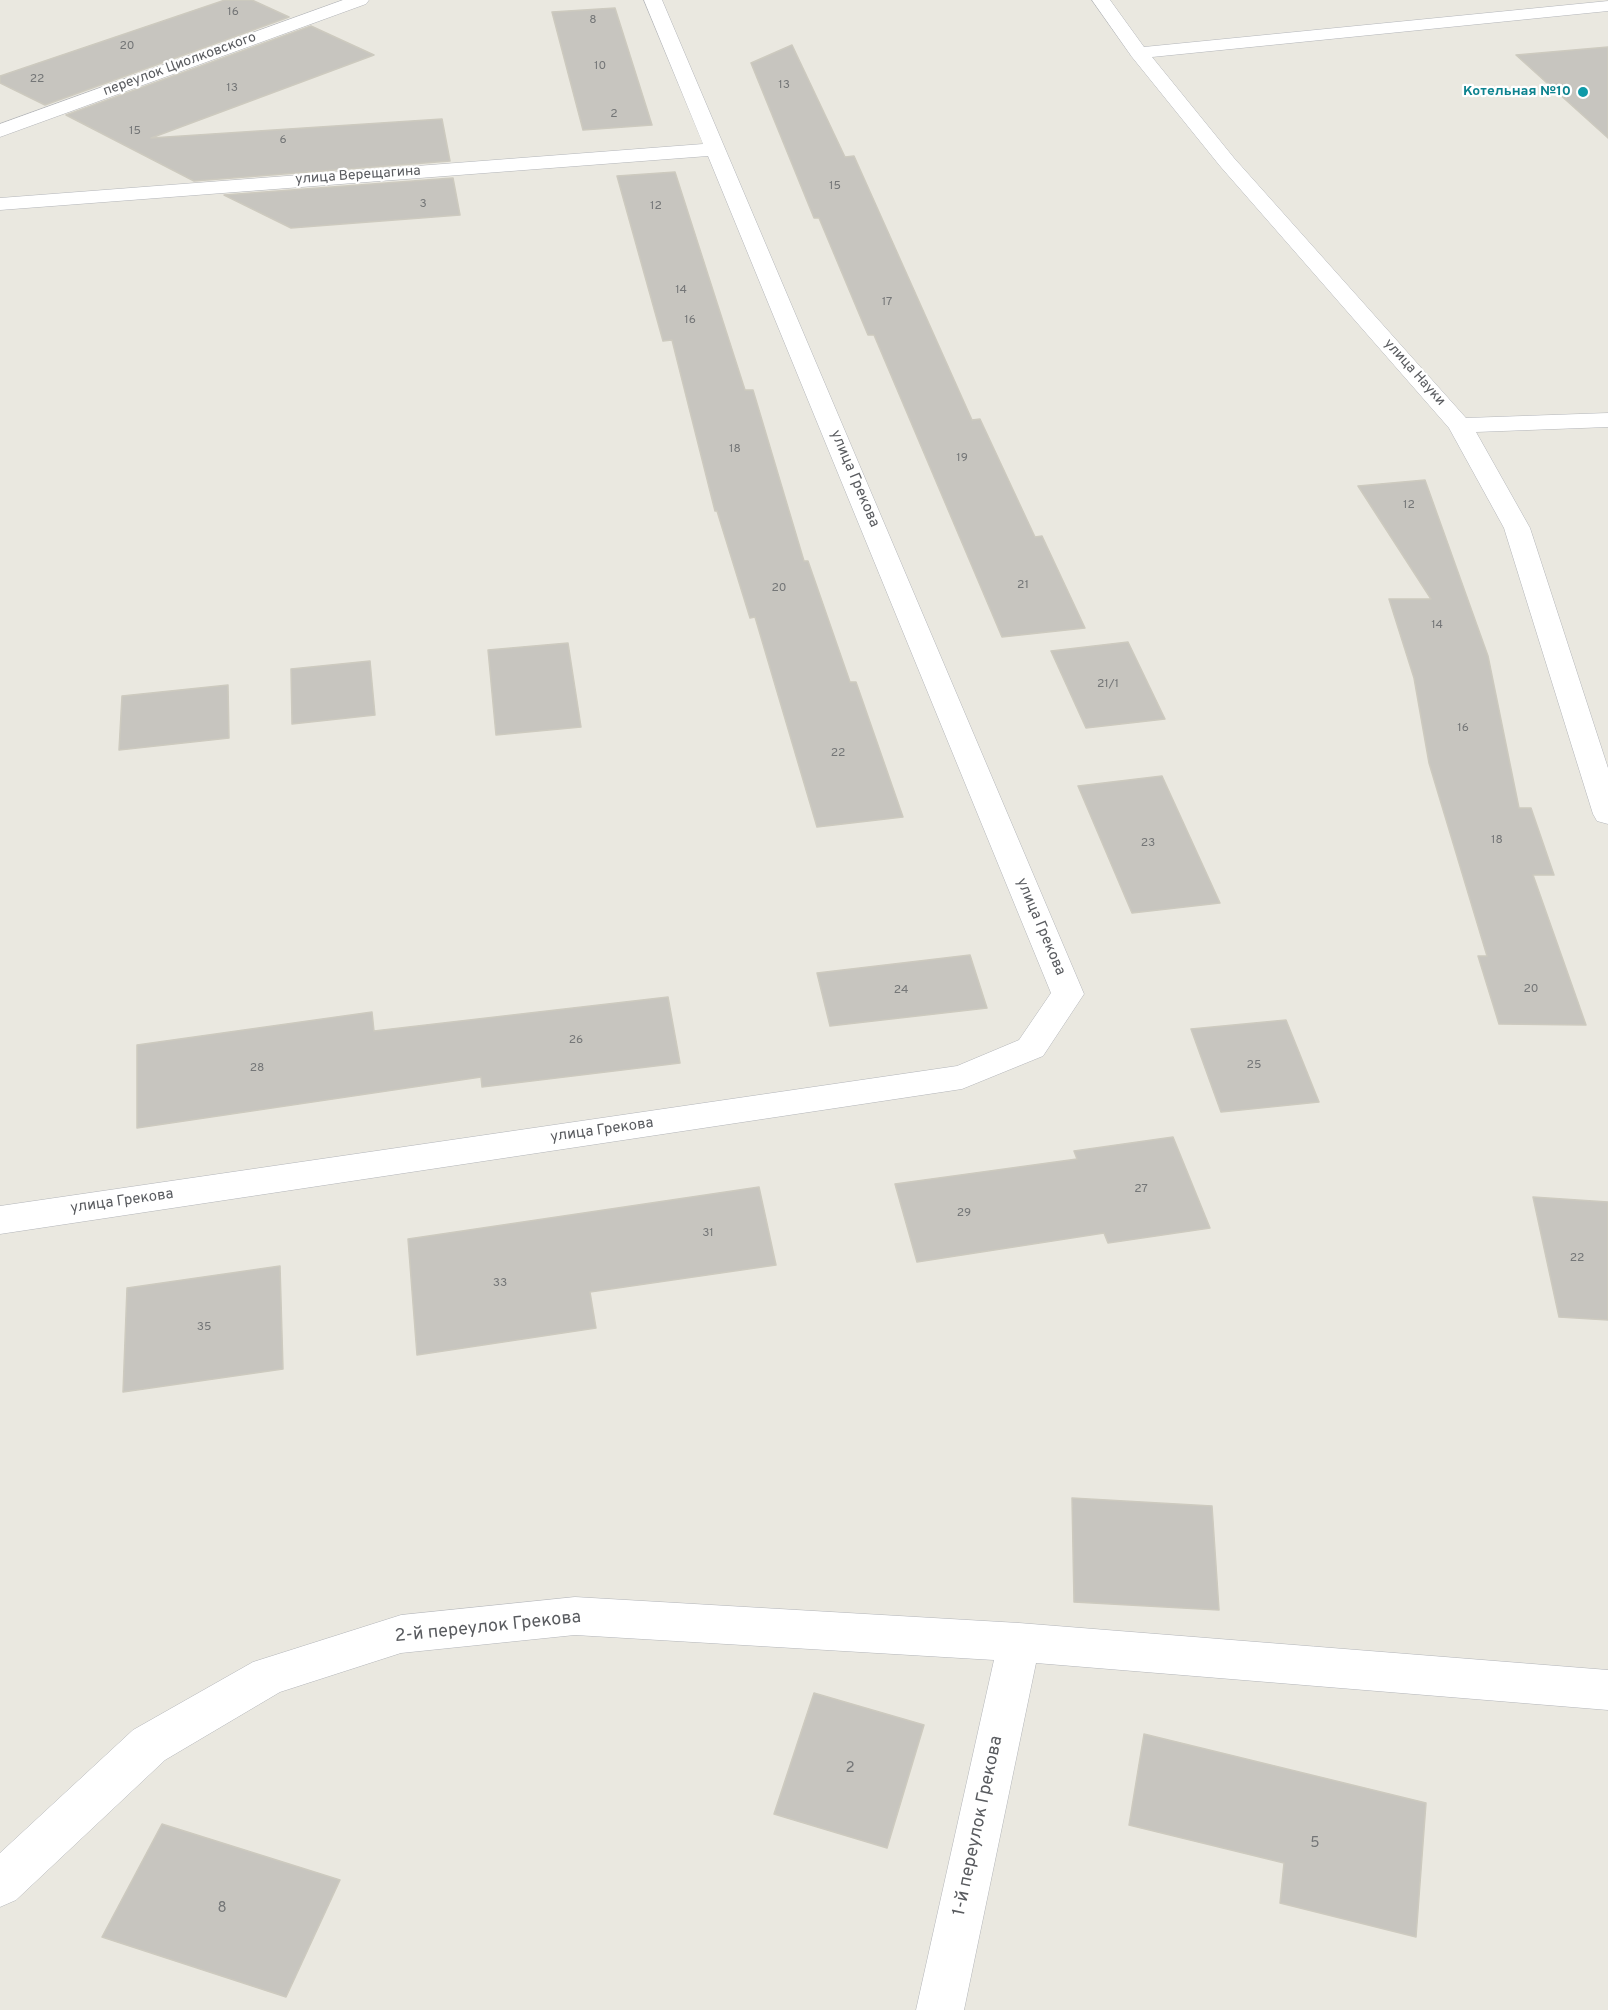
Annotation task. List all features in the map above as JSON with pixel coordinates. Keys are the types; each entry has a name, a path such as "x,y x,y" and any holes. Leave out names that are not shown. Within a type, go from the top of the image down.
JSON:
{"street":[{"name":"переулок Циолковского","path":"0,130 360,0"},
{"name":"улица Грекова","path":"0,1220 962,1077 1031,1048 1068,994 653,0"},
{"name":"улица Науки","path":"1101,0 1139,53 1227,162 1460,425 1516,528 1608,814"},
{"path":"1139,53 1608,6"},
{"name":"улица Верещагина","path":"0,204 717,149"},
{"path":"1460,425 1608,420"},
{"name":"2-й переулок Грекова","path":"0,1884 149,1745 268,1676 401,1634 575,1616 1019,1642 1608,1689"},
{"name":"1-й переулок Грекова","path":"940,2010 1019,1642"}],"building":[{"path":"225,0 252,0 289,17 45,105 0,83 0,76"},
{"path":"615,8 652,125 583,130 552,12"},
{"path":"311,26 374,55 151,138 442,119 450,161 194,181 66,115"},
{"path":"792,45 845,157 854,156 972,420 980,419 1035,537 1042,536 1085,628 1002,637 874,335 868,335 819,218 814,218 751,63"},
{"name":"Котельная №10","path":"1608,47 1608,138 1516,55"},
{"path":"675,172 745,390 753,390 804,561 808,561 850,682 856,682 903,817 817,827 755,617 750,618 717,511 715,511 672,340 663,341 617,176"},
{"path":"453,178 460,215 291,228 224,195"},
{"path":"1425,480 1488,656 1519,808 1531,808 1554,875 1533,875 1586,1025 1499,1024 1478,956 1487,956 1429,763 1414,678 1389,599 1431,599 1358,486"},
{"path":"1128,642 1165,719 1086,728 1051,651"},
{"path":"568,643 581,727 496,735 488,650"},
{"path":"370,661 375,715 292,724 291,669"},
{"path":"228,685 229,738 119,750 122,696"},
{"path":"1162,776 1220,903 1132,913 1078,786"},
{"path":"970,955 987,1008 830,1026 817,973"},
{"path":"668,997 680,1063 482,1087 481,1077 137,1128 137,1045 372,1012 374,1031"},
{"path":"1286,1020 1319,1102 1221,1112 1191,1029"},
{"path":"1173,1137 1210,1228 1108,1243 1104,1233 917,1262 895,1184 1077,1159 1074,1151"},
{"path":"759,1187 776,1265 590,1292 596,1328 417,1355 408,1239"},
{"path":"1533,1197 1608,1202 1608,1320 1559,1317"},
{"path":"280,1266 283,1369 123,1392 127,1288"},
{"path":"1072,1498 1212,1506 1219,1610 1074,1602"},
{"path":"814,1693 924,1725 887,1848 774,1814"},
{"path":"1144,1734 1426,1803 1416,1937 1280,1903 1284,1863 1129,1825"},
{"path":"162,1824 340,1880 286,1997 102,1937"}],"place":[{"name":"Котельная №10","path":"1583,92"}]}
